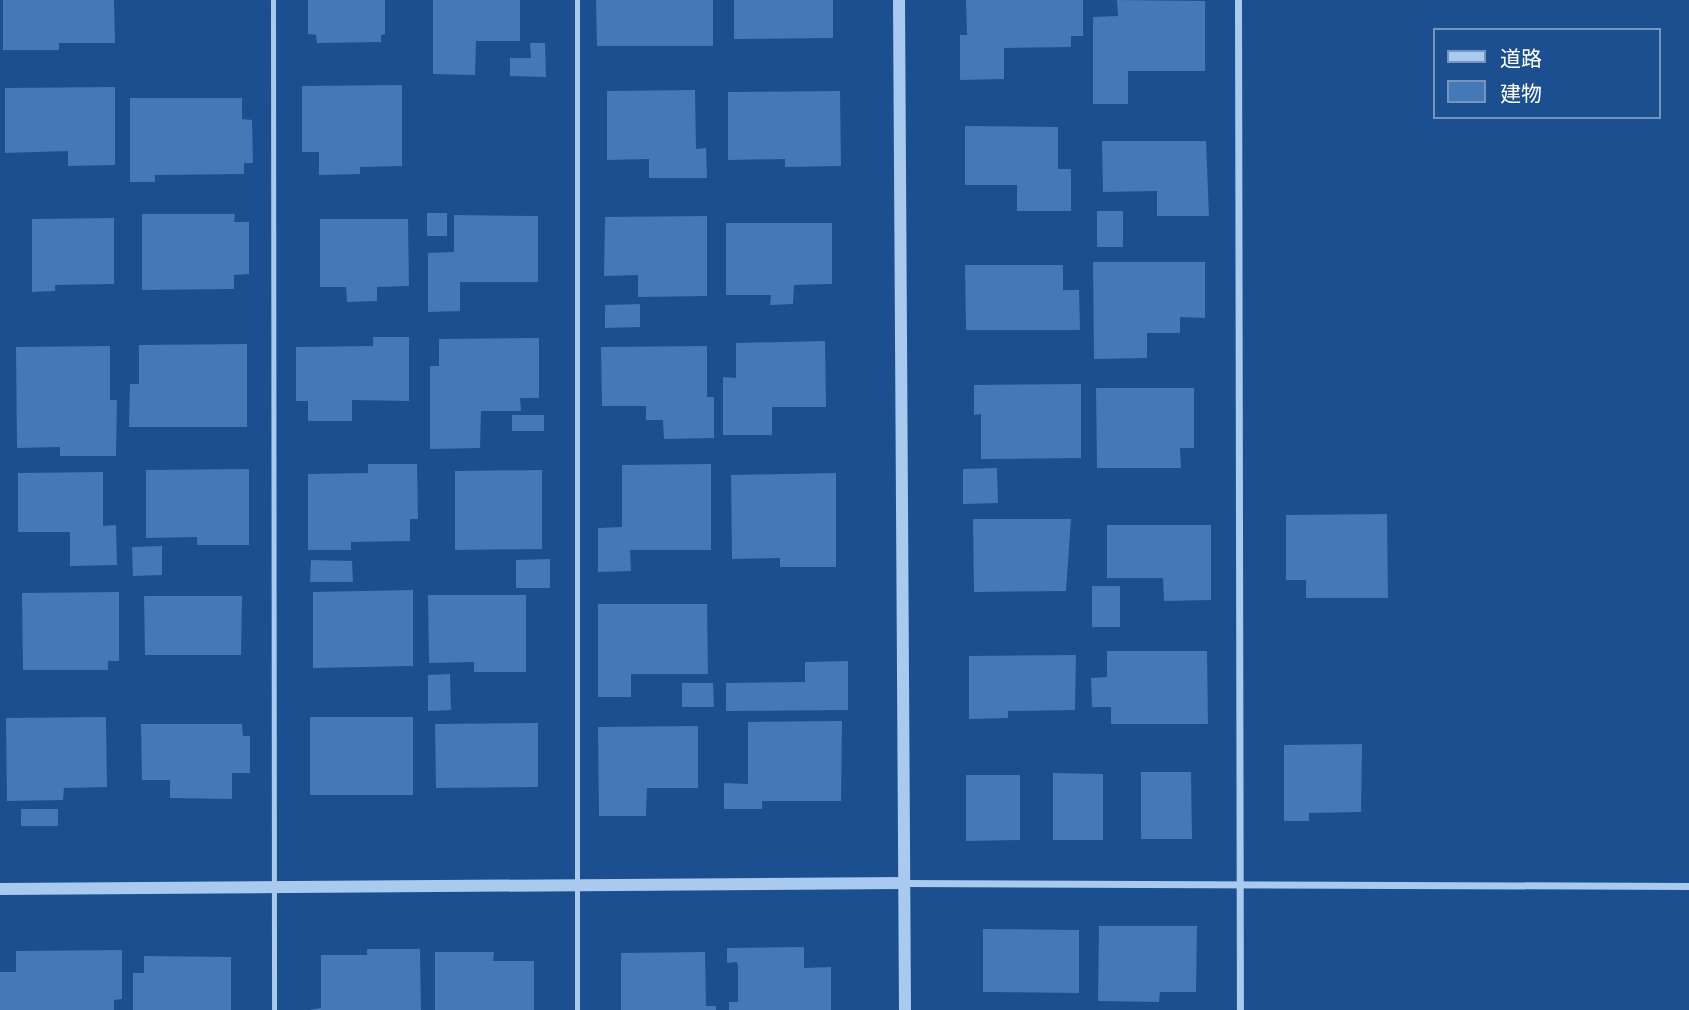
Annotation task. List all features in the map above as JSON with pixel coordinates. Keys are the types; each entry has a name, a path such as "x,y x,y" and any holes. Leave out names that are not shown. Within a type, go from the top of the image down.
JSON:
{"street":[{"path":"899,0 905,1010"},
{"path":"1238,0 1240,1010"},
{"path":"0,888 905,883 1689,886"}],"lane":[{"path":"273,0 274,1010"},
{"path":"577,0 577,1010"}],"building":[{"path":"3,0 114,0 115,43 59,43 59,50 3,50"},
{"path":"308,0 385,0 385,34 381,35 381,42 317,43 316,35 308,34"},
{"path":"433,0 520,0 520,41 476,41 475,75 433,74"},
{"path":"596,0 713,0 713,46 597,46"},
{"path":"734,0 833,0 833,38 734,39"},
{"path":"966,0 1083,0 1083,36 1071,36 1071,47 1004,48 1004,79 960,80 960,35 967,35"},
{"path":"1117,0 1205,1 1205,71 1128,71 1128,104 1093,104 1093,17 1118,16"},
{"path":"530,43 545,43 546,77 510,76 510,58 531,58"},
{"path":"402,85 402,166 360,167 360,174 319,175 319,152 302,152 302,86"},
{"path":"115,87 115,165 68,166 68,151 5,153 5,88"},
{"path":"695,90 696,149 706,148 707,178 649,178 649,159 607,160 607,91"},
{"path":"840,91 841,166 785,167 785,159 728,160 728,92"},
{"path":"130,98 242,98 242,119 252,120 253,163 244,163 244,174 155,175 155,182 130,182"},
{"path":"965,126 1058,127 1058,169 1071,169 1071,211 1017,211 1017,185 965,185"},
{"path":"1102,141 1206,141 1209,216 1157,216 1157,191 1103,192"},
{"path":"1097,211 1123,211 1123,247 1097,247"},
{"path":"427,213 447,213 447,236 427,236"},
{"path":"142,214 235,214 234,222 249,222 249,274 234,275 234,289 142,290"},
{"path":"454,215 538,216 538,282 460,282 460,311 428,312 428,253 454,252"},
{"path":"707,216 707,296 638,297 638,275 604,276 605,217"},
{"path":"114,218 114,284 55,285 55,291 32,292 32,219"},
{"path":"320,219 408,219 409,286 377,287 377,301 347,302 346,287 320,287"},
{"path":"726,223 832,223 832,284 794,285 793,304 770,305 771,295 726,295"},
{"path":"1093,262 1205,262 1205,318 1180,317 1180,333 1147,333 1147,358 1094,359"},
{"path":"965,265 1063,265 1063,290 1079,290 1080,330 966,330"},
{"path":"640,304 640,327 605,328 605,305"},
{"path":"373,337 409,337 409,401 352,400 352,421 308,421 308,401 296,401 296,347 373,346"},
{"path":"539,338 539,398 520,398 521,411 481,411 480,448 430,449 430,366 439,366 439,339"},
{"path":"825,341 826,407 772,407 772,435 723,435 723,377 736,378 736,343"},
{"path":"247,344 247,427 129,427 130,384 139,384 139,345"},
{"path":"110,346 110,400 117,400 116,456 60,456 60,447 17,448 16,347"},
{"path":"707,346 707,397 714,397 714,438 664,439 663,420 646,420 646,406 602,406 601,347"},
{"path":"1081,384 1081,458 981,459 981,414 974,415 974,385"},
{"path":"1096,388 1194,388 1194,448 1180,448 1181,468 1097,468"},
{"path":"512,415 544,415 544,431 512,431"},
{"path":"368,464 417,464 418,519 410,519 410,541 351,542 351,550 308,550 308,474 368,473"},
{"path":"711,464 711,550 630,550 631,571 598,572 598,528 622,527 622,465"},
{"path":"997,468 998,503 963,504 963,469"},
{"path":"249,469 249,545 197,545 197,537 146,538 146,470"},
{"path":"542,470 542,549 455,550 455,471"},
{"path":"103,472 103,526 116,525 117,565 70,566 70,532 18,532 18,473"},
{"path":"836,473 836,567 780,567 780,558 732,559 731,475"},
{"path":"1387,514 1388,598 1306,598 1306,580 1286,580 1286,515"},
{"path":"973,519 1071,519 1066,591 974,592"},
{"path":"1107,525 1211,525 1211,600 1164,601 1163,578 1107,578"},
{"path":"162,546 162,575 133,576 132,547"},
{"path":"550,559 550,588 516,588 516,560"},
{"path":"311,560 352,561 353,582 310,582"},
{"path":"1092,586 1120,586 1120,627 1092,627"},
{"path":"413,590 413,666 313,668 313,592"},
{"path":"119,592 119,661 108,661 108,670 23,670 22,593"},
{"path":"428,595 526,595 526,672 474,672 474,662 429,663"},
{"path":"144,596 242,596 241,655 145,655"},
{"path":"598,604 707,604 708,674 631,674 631,697 598,697"},
{"path":"1107,651 1207,651 1208,724 1111,724 1111,707 1092,707 1091,678 1107,677"},
{"path":"1076,655 1075,710 1008,711 1008,718 969,719 969,656"},
{"path":"848,661 848,710 726,711 726,683 805,682 805,662"},
{"path":"450,674 451,710 428,711 428,675"},
{"path":"682,683 713,683 714,707 682,707"},
{"path":"106,717 107,787 64,788 63,800 7,801 6,718"},
{"path":"310,717 413,717 413,795 310,795"},
{"path":"842,721 841,801 762,801 762,809 724,809 724,783 748,784 748,722"},
{"path":"538,723 538,787 436,788 435,724"},
{"path":"141,724 242,724 243,736 250,736 250,773 232,773 232,799 170,798 170,780 142,780"},
{"path":"698,726 698,788 647,788 646,816 599,816 598,727"},
{"path":"1362,744 1361,812 1309,813 1309,821 1284,821 1284,745"},
{"path":"1141,772 1191,772 1192,839 1141,839"},
{"path":"1053,773 1103,774 1103,840 1053,840"},
{"path":"966,775 1020,775 1020,840 966,841"},
{"path":"21,809 58,809 58,826 21,826"},
{"path":"1099,926 1197,926 1196,992 1160,992 1159,1002 1098,1001"},
{"path":"983,929 1079,930 1079,993 983,992"},
{"path":"804,947 804,968 831,967 831,1010 729,1010 729,1002 738,1002 738,967 737,962 727,963 727,948"},
{"path":"367,949 420,949 421,1010 308,1010 321,1008 321,955 367,955"},
{"path":"122,950 122,999 114,1000 114,1010 0,1010 0,972 16,972 16,951"},
{"path":"435,952 494,952 493,961 534,961 534,1010 435,1010"},
{"path":"705,952 706,1006 716,1006 716,1010 621,1010 621,953"},
{"path":"144,956 231,957 231,1010 133,1010 133,973 144,973"}]}
